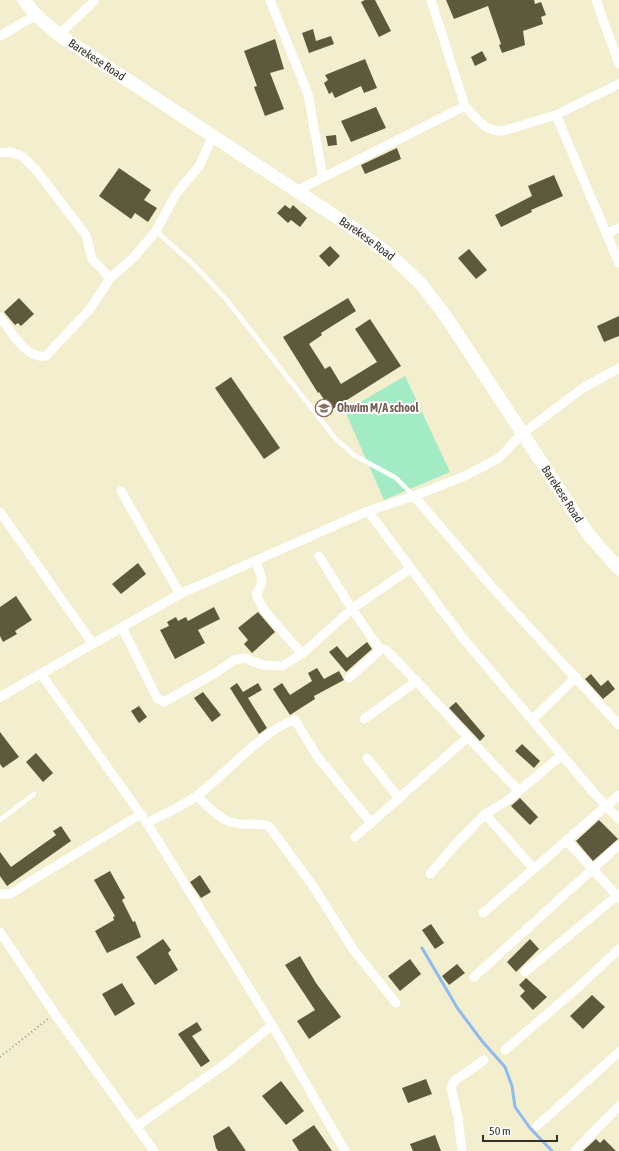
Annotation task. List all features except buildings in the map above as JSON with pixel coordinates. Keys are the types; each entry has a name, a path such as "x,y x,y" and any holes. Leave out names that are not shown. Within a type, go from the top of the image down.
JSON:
{"main road":[{"name":"Barekese Road","path":"24,0 36,15 59,35 298,190 359,232 396,260 421,284 468,349 589,535 619,569"}],"street":[{"path":"59,35 95,0"},
{"path":"270,0 308,94 323,177"},
{"path":"431,0 465,106 485,128 495,132 512,130 556,115 619,84"},
{"path":"596,0 619,64"},
{"path":"0,36 36,15"},
{"path":"298,190 465,106"},
{"path":"556,115 619,263"},
{"path":"0,317 29,352 40,357 46,356 90,309 110,278 134,257 156,231 176,194 199,166 213,136"},
{"path":"0,153 10,152 22,156 36,170 86,235 92,259 110,278"},
{"path":"606,234 619,228"},
{"path":"0,697 180,594 368,511 414,496 466,476 498,458 522,434 583,388 619,368"},
{"path":"121,491 180,594"},
{"path":"414,496 494,588 619,725"},
{"path":"368,511 462,637 562,755 619,819"},
{"path":"0,512 93,644"},
{"path":"319,556 352,609 379,648 386,650 416,680 467,738 519,791"},
{"path":"255,561 263,580 263,585 256,594 263,609 302,654"},
{"path":"122,627 157,698 164,702 217,672 234,660 245,658 262,665 282,666 302,654 352,609 411,568"},
{"path":"349,678 378,652 379,648"},
{"path":"41,674 147,823 272,1025 346,1151"},
{"path":"533,719 576,677"},
{"path":"364,719 416,680"},
{"path":"147,823 197,796 269,735 289,722 295,720 317,756 371,823"},
{"path":"355,837 467,738"},
{"path":"430,874 485,814 507,801 562,755"},
{"path":"367,758 399,798"},
{"path":"483,913 619,795"},
{"path":"197,796 220,817 235,823 262,823 269,826 313,886 353,949 396,1003"},
{"path":"0,894 10,894 141,814"},
{"path":"485,814 534,869"},
{"path":"526,972 618,896 592,870 567,841"},
{"path":"474,977 619,845"},
{"path":"0,932 55,1014 154,1151"},
{"path":"505,1050 618,953"},
{"path":"137,1126 228,1062 272,1025"},
{"path":"537,1126 619,1052"},
{"path":"462,1151 458,1117 450,1088 454,1082 484,1060"},
{"path":"575,1151 619,1106"}],"lane":[{"path":"156,231 194,265 226,299 335,438 354,455 396,478 414,496"},
{"path":"0,820 34,794"}],"path":[{"path":"0,1057 55,1014"}],"green space":[{"path":"405,376 450,472 384,500 345,411"}],"waterway":[{"path":"422,948 458,1009 482,1041 505,1067 512,1086 515,1107 530,1128 552,1151"}],"place":[{"name":"Ohwim M/A school","path":"324,408"}]}
